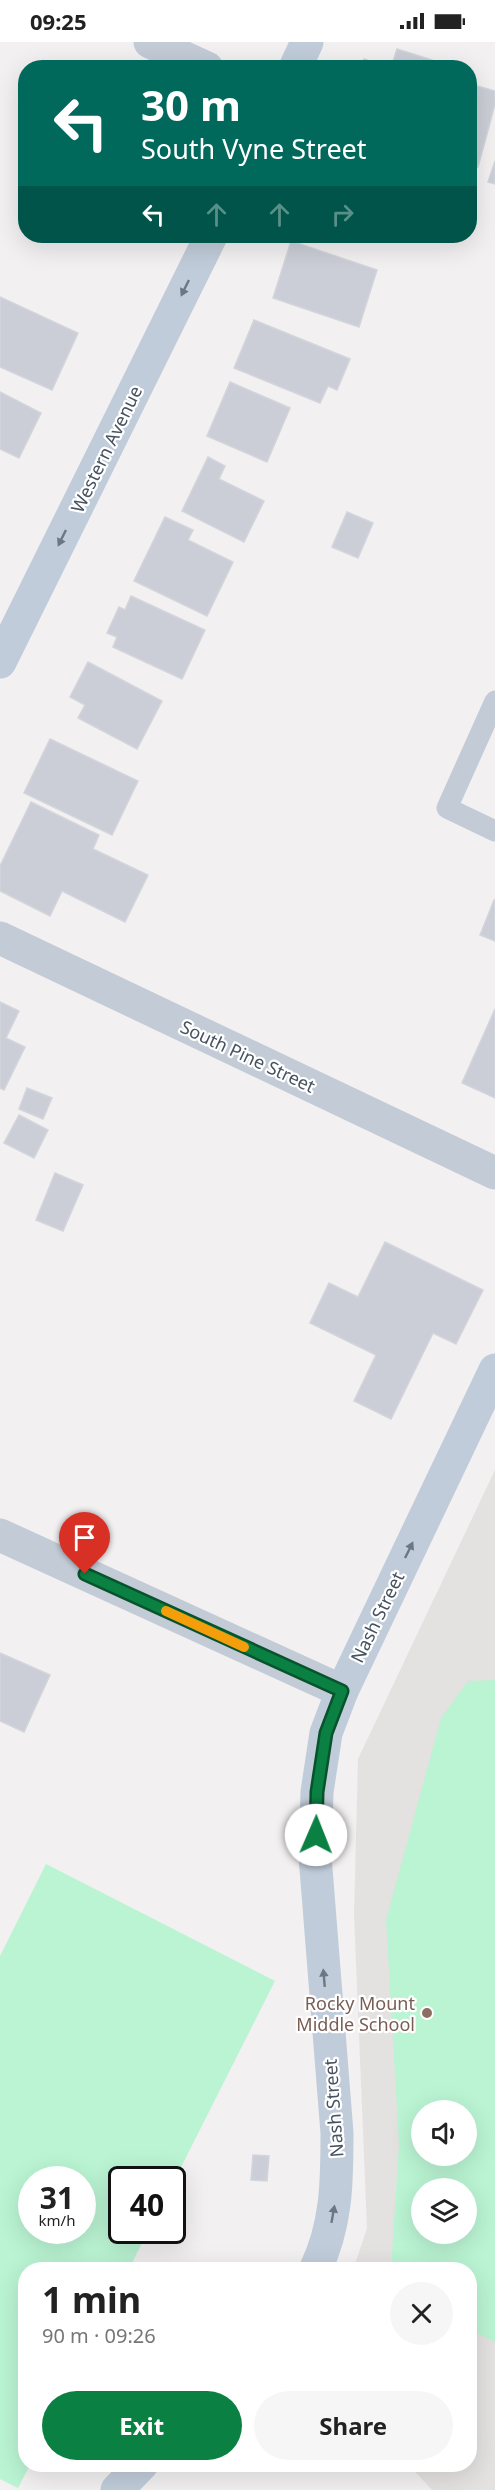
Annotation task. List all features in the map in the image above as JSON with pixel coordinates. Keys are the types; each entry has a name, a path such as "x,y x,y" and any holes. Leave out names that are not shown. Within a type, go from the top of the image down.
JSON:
{"street":[{"path":"150,42 189,60"},
{"path":"299,60 307,42"},
{"name":"Western Avenue","path":"0,662 208,243"},
{"name":"South Pine Street","path":"0,938 495,1173"},
{"name":"Nash Street","path":"319,2262 326,2247 334,2212 337,2174 337,2133 315,1856 317,1792 326,1733 342,1691 495,1370"},
{"path":"0,1535 342,1691"},
{"path":"117,2490 134,2472"}],"lane":[{"path":"495,701 447,808 495,831"}],"shaded area":[{"name":"Rocky Mount Middle School","path":"495,1470 495,2490 432,2490 415,2472 477,2472 477,2262 356,2262 367,2228 354,1915 358,1759"}],"green space":[{"path":"495,1680 495,2342 477,2333 477,2262 391,2262 399,2144 386,1920 441,1718 468,1681"},
{"path":"46,1864 275,1981 182,2166 108,2166 108,2244 142,2244 132,2262 18,2262 18,2472 26,2472 18,2488 0,2479 0,1956"}],"building":[{"path":"397,49 432,60 394,60"},
{"path":"477,86 495,91 495,104 478,167"},
{"path":"495,161 495,184 488,182"},
{"path":"290,243 297,243 377,270 359,327 273,298"},
{"path":"0,297 78,333 52,390 0,367"},
{"path":"254,320 350,359 337,390 328,386 320,403 234,368"},
{"path":"230,382 290,408 267,462 207,436"},
{"path":"0,392 41,413 19,458 0,449"},
{"path":"208,457 225,466 219,479 264,501 244,542 182,511"},
{"path":"347,512 373,523 358,558 332,547"},
{"path":"165,517 193,530 188,540 233,562 207,616 134,581"},
{"path":"131,596 205,630 182,679 113,647 117,637 107,633 119,607 125,610"},
{"path":"88,662 162,701 137,749 78,718 85,705 70,697"},
{"path":"50,739 138,781 112,835 24,793"},
{"path":"31,802 99,835 93,849 148,875 125,922 62,891 50,916 0,891 0,866"},
{"path":"495,901 495,941 480,935"},
{"path":"0,1002 19,1011 6,1038 25,1047 4,1090 0,1088"},
{"path":"495,1009 495,1098 462,1083"},
{"path":"27,1088 52,1098 43,1119 19,1109"},
{"path":"19,1115 48,1130 34,1158 4,1143"},
{"path":"55,1173 83,1185 63,1231 36,1220"},
{"path":"385,1242 483,1290 456,1344 433,1333 391,1419 354,1401 376,1355 310,1323 329,1283 358,1297"},
{"path":"0,1653 50,1675 24,1732 0,1721"},
{"path":"253,2155 269,2156 267,2181 251,2180"}],"slow traffic":[{"path":"166,1611 244,1647"}],"place":[{"name":"Rocky Mount Middle School","path":"427,2013"}],"route":[{"path":"85,1574 342,1691 326,1733 317,1792 316,1835"}]}
